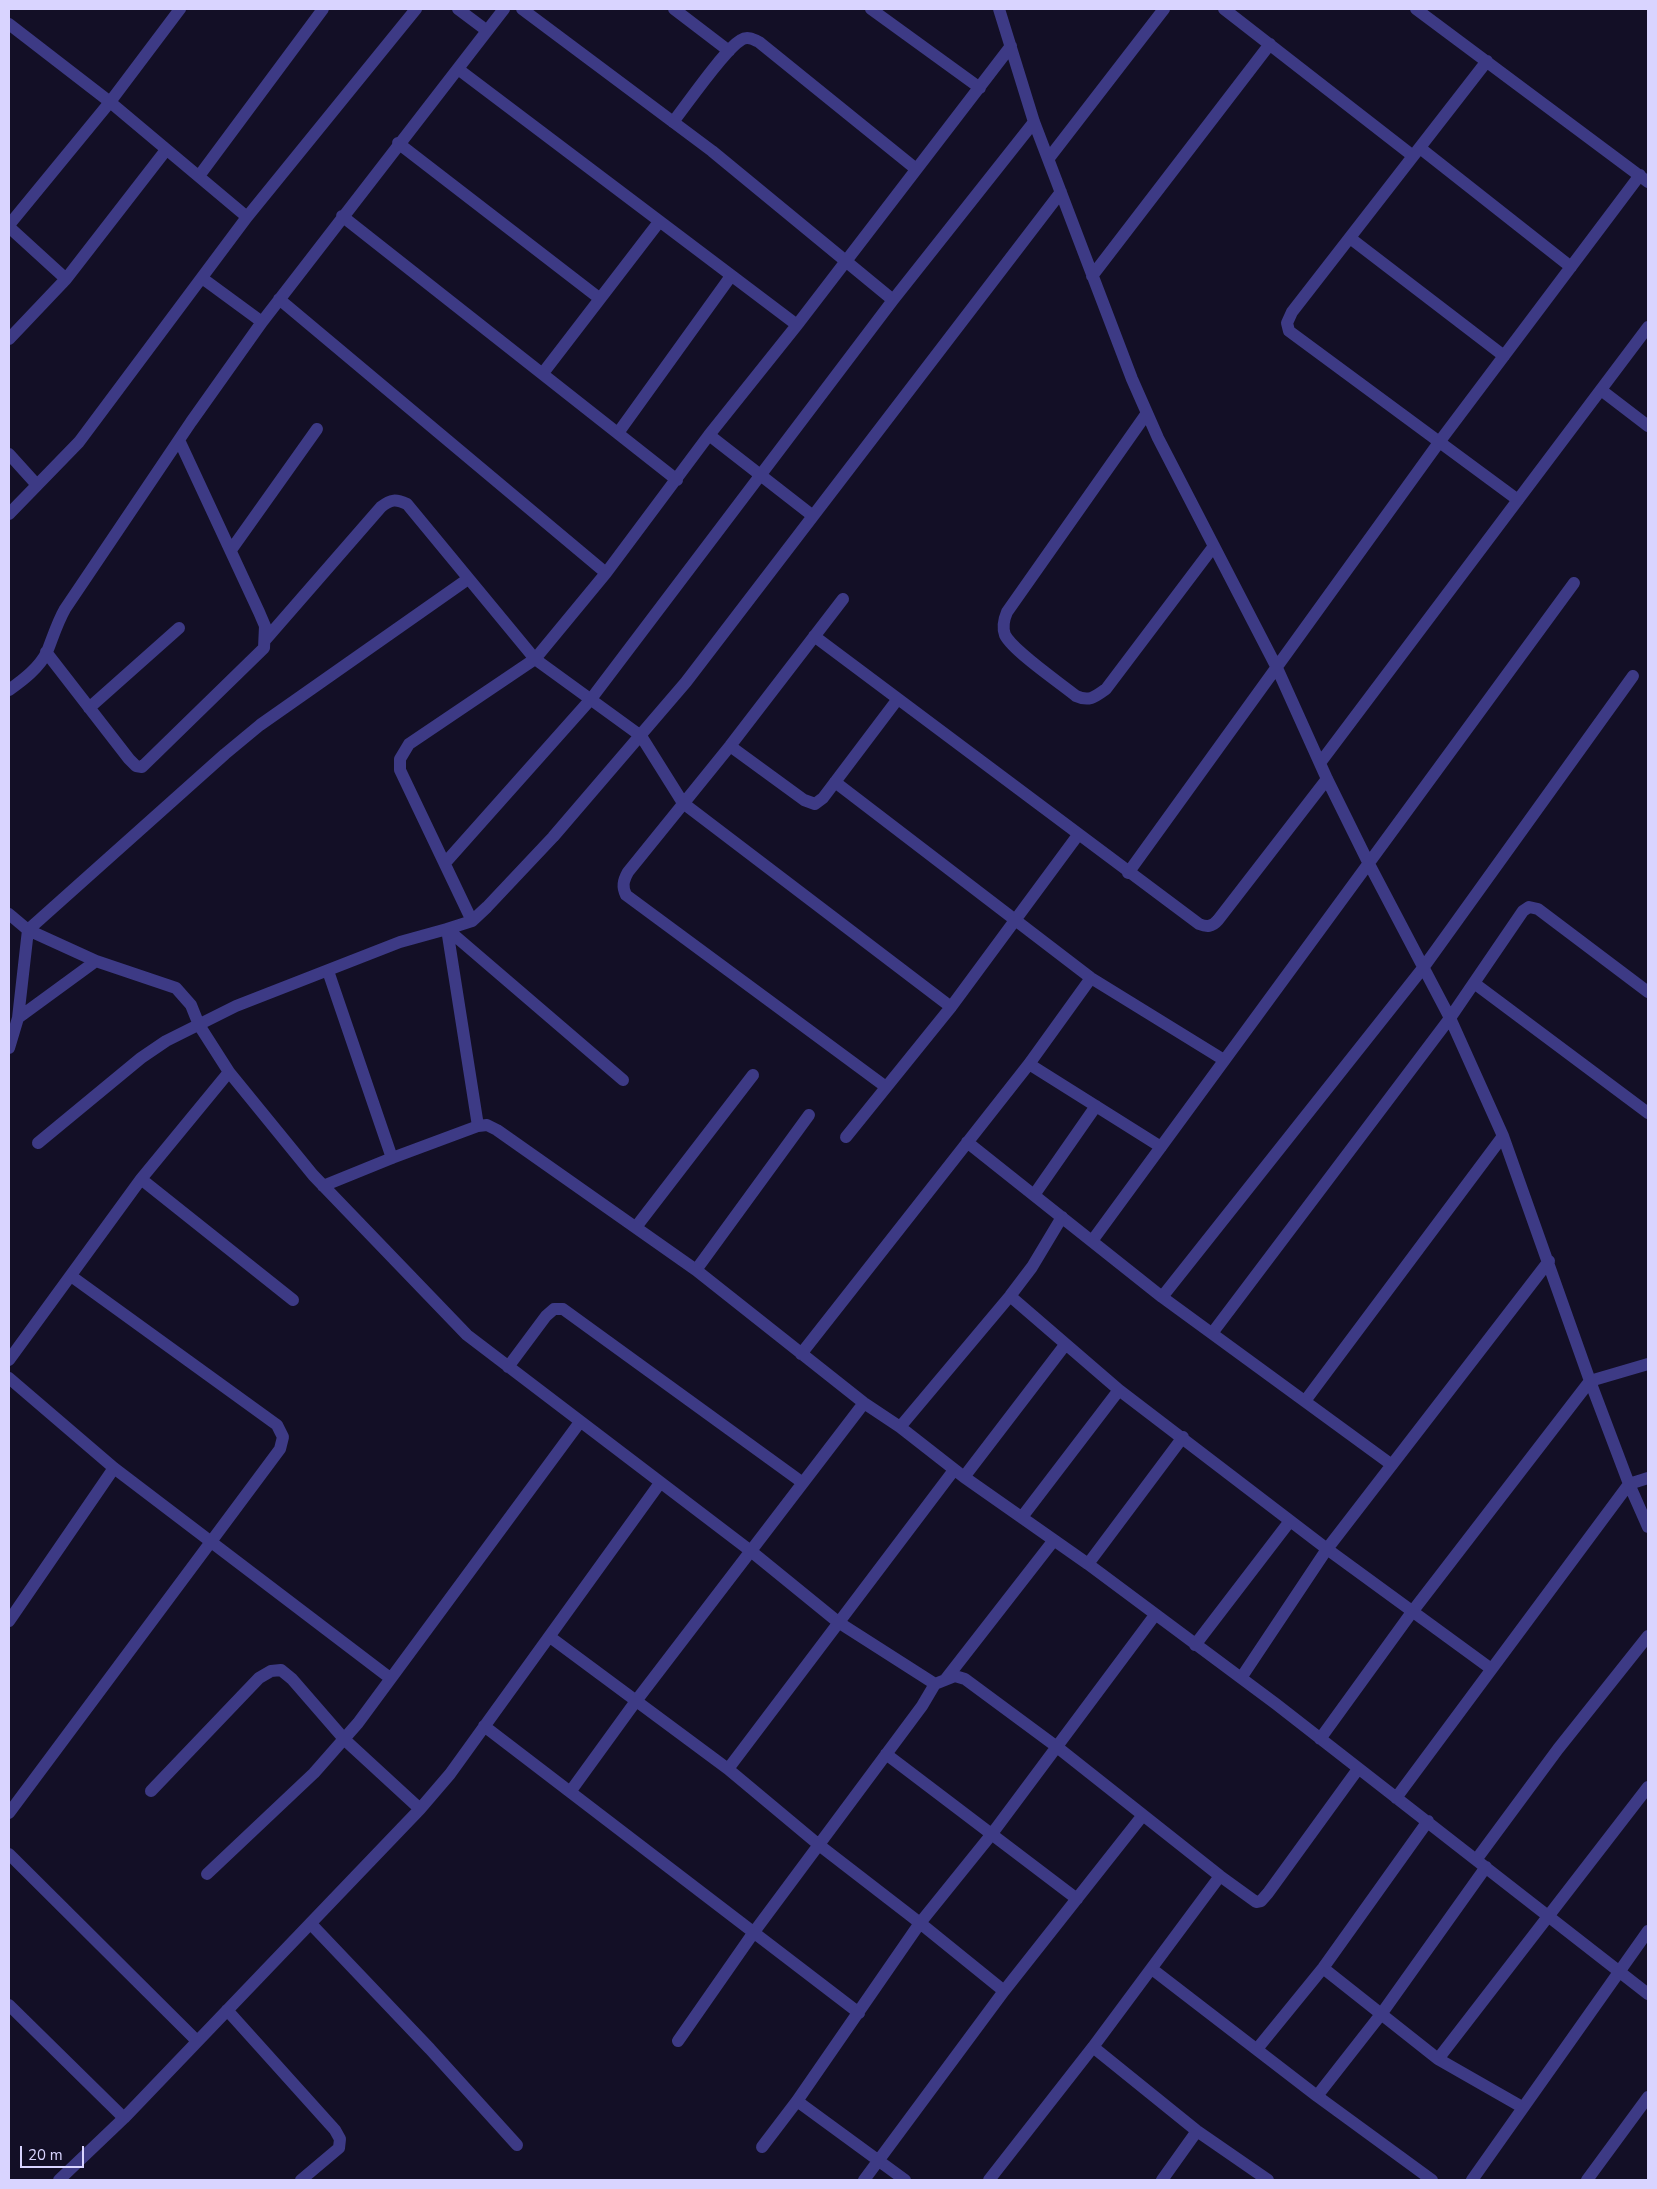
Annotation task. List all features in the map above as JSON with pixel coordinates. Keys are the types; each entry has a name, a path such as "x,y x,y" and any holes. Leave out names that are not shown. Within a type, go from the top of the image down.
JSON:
{"street":[{"path":"66,279 9,226 110,102 180,9"},
{"path":"198,176 322,9"},
{"path":"9,514 80,442 247,217 416,9"},
{"path":"458,9 486,30"},
{"path":"9,690 26,677 46,652 65,609 179,440 262,322 398,143 504,9"},
{"path":"522,9 673,122 893,300"},
{"path":"674,9 729,51"},
{"path":"871,9 980,88"},
{"path":"1049,158 1164,9"},
{"path":"1224,9 1570,267"},
{"path":"1128,873 1440,441 1570,267 1644,178 1416,9"},
{"path":"1004,12 1011,46 1034,122 1092,276 1147,413 1276,668 1368,862 1450,1018 1503,1136 1549,1261 1590,1382 1629,1484 1648,1527"},
{"path":"9,24 110,102 247,217"},
{"path":"673,122 729,51 742,39 749,38 759,42 916,169"},
{"path":"1092,276 1270,44"},
{"path":"472,921 400,770 400,759 409,744 535,660 606,572 709,435 1011,46"},
{"path":"1486,61 1292,312 1287,323 1289,330 1518,500"},
{"path":"458,69 658,222 797,324"},
{"path":"445,863 591,699 893,300 1034,122"},
{"path":"398,143 599,298"},
{"path":"9,339 66,279 166,150"},
{"path":"38,1143 141,1058 236,1006 419,935 472,921 553,837 686,682 1061,192"},
{"path":"342,216 677,480"},
{"path":"543,373 658,222"},
{"path":"1350,238 1504,356"},
{"path":"618,433 731,276"},
{"path":"202,278 262,322"},
{"path":"279,299 606,572"},
{"path":"1320,763 1648,327"},
{"path":"1601,390 1648,426"},
{"path":"1147,413 1007,612 1003,622 1005,634 1014,645 1076,696 1086,700 1095,697 1106,689 1214,546"},
{"path":"231,550 317,429"},
{"path":"709,435 813,516"},
{"path":"46,652 129,759 136,766 142,767 259,655 264,648 266,639 265,626 179,440"},
{"path":"9,454 37,485"},
{"path":"266,639 381,506 390,500 399,500 407,504 535,660 641,736 683,803 951,1007"},
{"path":"9,1048 18,1018 28,930 260,725 468,579"},
{"path":"1092,1241 1574,583"},
{"path":"843,599 730,746 628,872 623,881 623,889 626,896 886,1087"},
{"path":"89,708 179,628"},
{"path":"814,636 1198,924 1213,926 1327,779"},
{"path":"1162,1297 1423,968 1633,676"},
{"path":"730,746 810,804 815,804 823,798 897,700"},
{"path":"835,782 1091,978 1224,1060"},
{"path":"846,1137 951,1007 1078,835"},
{"path":"1213,1332 1450,1018 1516,918 1529,907 1538,909 1648,992"},
{"path":"11,920 28,930 96,961 176,988 190,1005 199,1025 229,1072 323,1186 467,1335 752,1552 838,1622 940,1682"},
{"path":"447,929 623,1080"},
{"path":"447,929 478,1126"},
{"path":"18,1018 96,961"},
{"path":"328,970 392,1158"},
{"path":"802,1354 1029,1064 1091,978"},
{"path":"1474,983 1648,1112"},
{"path":"1029,1064 1161,1147"},
{"path":"9,1360 141,1179 229,1072"},
{"path":"636,1227 753,1075"},
{"path":"1034,1195 1096,1106"},
{"path":"696,1270 809,1115"},
{"path":"323,1186 478,1126 487,1125 497,1130 696,1270 864,1403 900,1427 959,1474 1088,1564 1241,1678 1428,1821 1648,1994"},
{"path":"1305,1401 1503,1136"},
{"path":"967,1142 1162,1297 1213,1332 1392,1465"},
{"path":"141,1179 293,1300"},
{"path":"900,1427 1010,1296 1032,1267 1062,1217"},
{"path":"1241,1678 1327,1549 1549,1261"},
{"path":"9,1813 280,1449 283,1437 277,1425 71,1276"},
{"path":"1010,1296 1119,1390 1183,1437 1327,1549 1490,1668"},
{"path":"508,1367 546,1316 554,1309 563,1309 803,1483"},
{"path":"728,1769 838,1622 1065,1345"},
{"path":"1320,1739 1412,1612 1590,1382 1648,1364"},
{"path":"9,1378 114,1468 390,1678"},
{"path":"1022,1517 1119,1390"},
{"path":"570,1792 636,1701 752,1552 864,1403"},
{"path":"207,1874 314,1773 344,1740 580,1422"},
{"path":"1088,1564 1183,1437"},
{"path":"9,1621 114,1468"},
{"path":"1396,1798 1490,1668 1629,1484 1648,1478"},
{"path":"59,2180 124,2118 420,1809 450,1774 660,1483"},
{"path":"1195,1645 1290,1521"},
{"path":"678,2041 754,1932 940,1682 1054,1540"},
{"path":"762,2147 859,2014 920,1923 991,1835 1155,1615"},
{"path":"1317,2096 1382,2013 1558,1749 1648,1636"},
{"path":"550,1637 728,1769 819,1845 1004,1991"},
{"path":"151,1791 259,1678 271,1671 281,1670 292,1679 344,1740 420,1809"},
{"path":"940,1682 955,1676 966,1679 1057,1747 1249,1899 1256,1902 1261,1901 1358,1769"},
{"path":"484,1726 859,2014"},
{"path":"886,1754 1076,1899"},
{"path":"1438,2059 1648,1788"},
{"path":"864,2180 1004,1991 1143,1815"},
{"path":"1257,2050 1323,1968 1428,1821"},
{"path":"9,1854 197,2042"},
{"path":"990,2180 1093,2047 1220,1876"},
{"path":"311,1924 518,2145"},
{"path":"1472,2180 1648,1931"},
{"path":"1323,1968 1438,2059 1522,2107"},
{"path":"1152,1969 1317,2096 1432,2180"},
{"path":"9,2005 124,2118"},
{"path":"227,2010 340,2139 339,2148 301,2180"},
{"path":"1093,2047 1197,2131 1268,2180"},
{"path":"1587,2180 1648,2097"},
{"path":"797,2101 905,2180"},
{"path":"1162,2180 1197,2131"}]}
